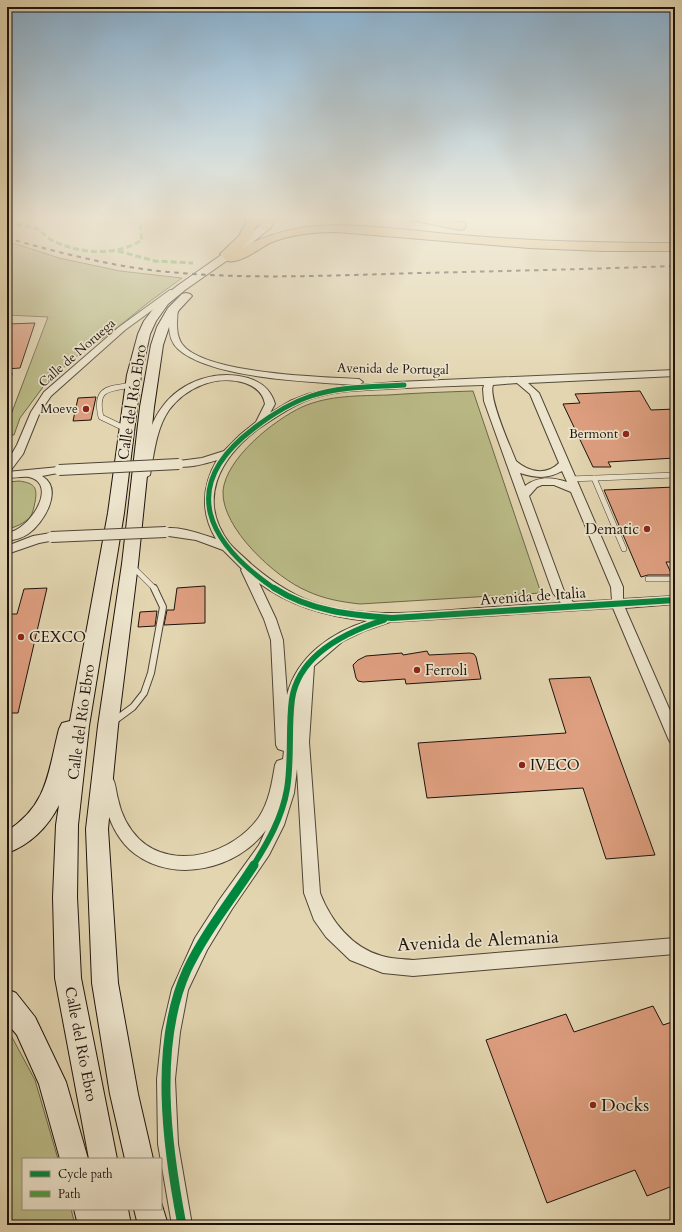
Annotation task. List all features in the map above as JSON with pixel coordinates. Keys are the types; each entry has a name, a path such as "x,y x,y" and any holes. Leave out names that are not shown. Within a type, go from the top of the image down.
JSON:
{"main road":[{"name":"Calle del Río Ebro","path":"103,1158 68,978 65,897 67,825 79,726 116,514 132,385 140,348 150,321 164,302 181,288 201,274"},
{"name":"Calle del Río Ebro","path":"138,1158 124,1094 105,983 97,829 108,726 130,564 147,407 157,345 163,327 174,308 208,274"},
{"path":"7,843 18,838 47,806 58,776 96,623"},
{"path":"7,1002 26,1026 52,1082 74,1158"},
{"path":"89,1210 93,1225"},
{"path":"113,1210 116,1225"},
{"path":"149,1210 153,1225"}],"street":[{"name":"Calle de Noruega","path":"7,468 22,447 40,404 53,389 90,356 148,310 181,288"},
{"name":"Avenida de Portugal","path":"174,308 173,320 175,339 180,347 188,354 200,360 241,370 278,376 404,385 675,373"},
{"path":"136,513 157,422 165,408 177,395 195,385 212,379 224,377 247,381 262,388 269,398 270,404 268,410 258,424"},
{"path":"520,381 534,392 617,587 617,603 675,738"},
{"path":"490,382 487,389 487,395 523,496 559,593 570,606"},
{"path":"392,618 348,615 314,607 276,589 257,576 227,547 217,533 211,518 208,503 209,488 213,473 226,453 258,424 284,408 311,396 351,389 404,385"},
{"path":"7,475 30,474 59,470 179,464 204,461 226,453"},
{"path":"512,463 515,467 527,473 540,474 557,470 564,463"},
{"path":"7,546 14,536 27,530 42,511 47,490 44,482 30,474"},
{"path":"523,496 532,485 545,481 559,482 575,490"},
{"path":"7,550 37,538 166,532 185,533 202,537 227,547"},
{"path":"14,536 51,537"},
{"path":"108,726 109,794 117,819 127,835 141,850 161,859 186,864 211,860 233,850 247,840 259,828 275,800 282,765 280,678 277,640 270,618 244,564"},
{"name":"Avenida de Italia","path":"392,618 675,600"},
{"path":"182,1225 168,1144 166,1079 171,1032 180,989 201,944 226,904 264,850 279,820 287,793 290,767 291,710 295,688 302,672 312,660 339,638 360,628 392,618"},
{"name":"Avenida de Alemania","path":"312,660 306,680 302,742 312,893 320,914 332,931 356,954 383,965 413,968 675,946"}],"lane":[{"path":"7,382 10,374"},
{"path":"126,429 101,417 99,409 100,394 105,390 132,385"},
{"path":"570,479 675,475"},
{"path":"594,478 624,549"},
{"path":"108,726 133,707 144,693 151,673 163,607 154,587 130,564"},
{"path":"648,579 675,579"}],"green space":[{"path":"7,274 151,274 182,278 113,331 76,357 46,383 20,418 14,435 7,435 7,425 48,317 7,315"},
{"path":"473,391 541,593 360,604 333,600 307,591 281,575 253,550 231,520 225,505 223,491 226,478 233,466 242,453 265,431 278,421 302,407 333,398"},
{"path":"19,481 28,483 34,487 36,497 34,508 28,519 7,529 7,482"},
{"path":"7,1028 35,1080 58,1158 22,1158 22,1210 71,1210 75,1225 7,1225"}],"building":[{"path":"35,323 20,368 7,369 7,324"},
{"name":"Bermont","path":"640,391 651,410 675,409 675,458 608,462 611,467 593,467 563,404 580,403 575,394"},
{"path":"96,397 91,420 73,421 78,398"},
{"name":"Dematic","path":"675,487 675,562 666,562 672,575 648,575 641,577 604,490"},
{"path":"205,586 205,623 164,625 167,610 174,610 177,588"},
{"name":"CEXCO","path":"47,588 18,713 7,713 7,614 17,614 24,589"},
{"path":"157,611 155,626 138,627 140,612"},
{"name":"Ferroli","path":"427,651 429,655 474,654 481,679 406,684 405,679 363,682 358,681 356,678 353,665 358,660 366,656 402,653 403,655"},
{"name":"IVECO","path":"590,677 655,855 606,859 583,788 427,798 418,743 566,733 549,679"},
{"name":"Docks","path":"653,1006 663,1025 675,1021 675,1185 647,1196 635,1170 547,1203 486,1040 566,1014 574,1032"}],"railway":[{"path":"209,274 232,276 381,274"}],"cycle path":[{"path":"404,385 334,390 302,399 267,418 244,436 221,460 214,473 210,487 209,502 211,516 217,531 226,546 259,577 285,595 304,604 323,610 362,616 392,618 675,600"},
{"path":"182,1225 172,1167 167,1107 168,1047 173,1018 182,984 189,966 201,943 262,853 278,821 285,800 289,777 292,698 295,685 300,675 316,656 337,640 359,629 384,620"}],"place":[{"name":"Moeve","path":"86,409"},
{"name":"Bermont","path":"626,434"},
{"name":"Dematic","path":"647,529"},
{"name":"CEXCO","path":"21,637"},
{"name":"Ferroli","path":"417,670"},
{"name":"IVECO","path":"522,765"},
{"name":"Docks","path":"593,1105"}]}
